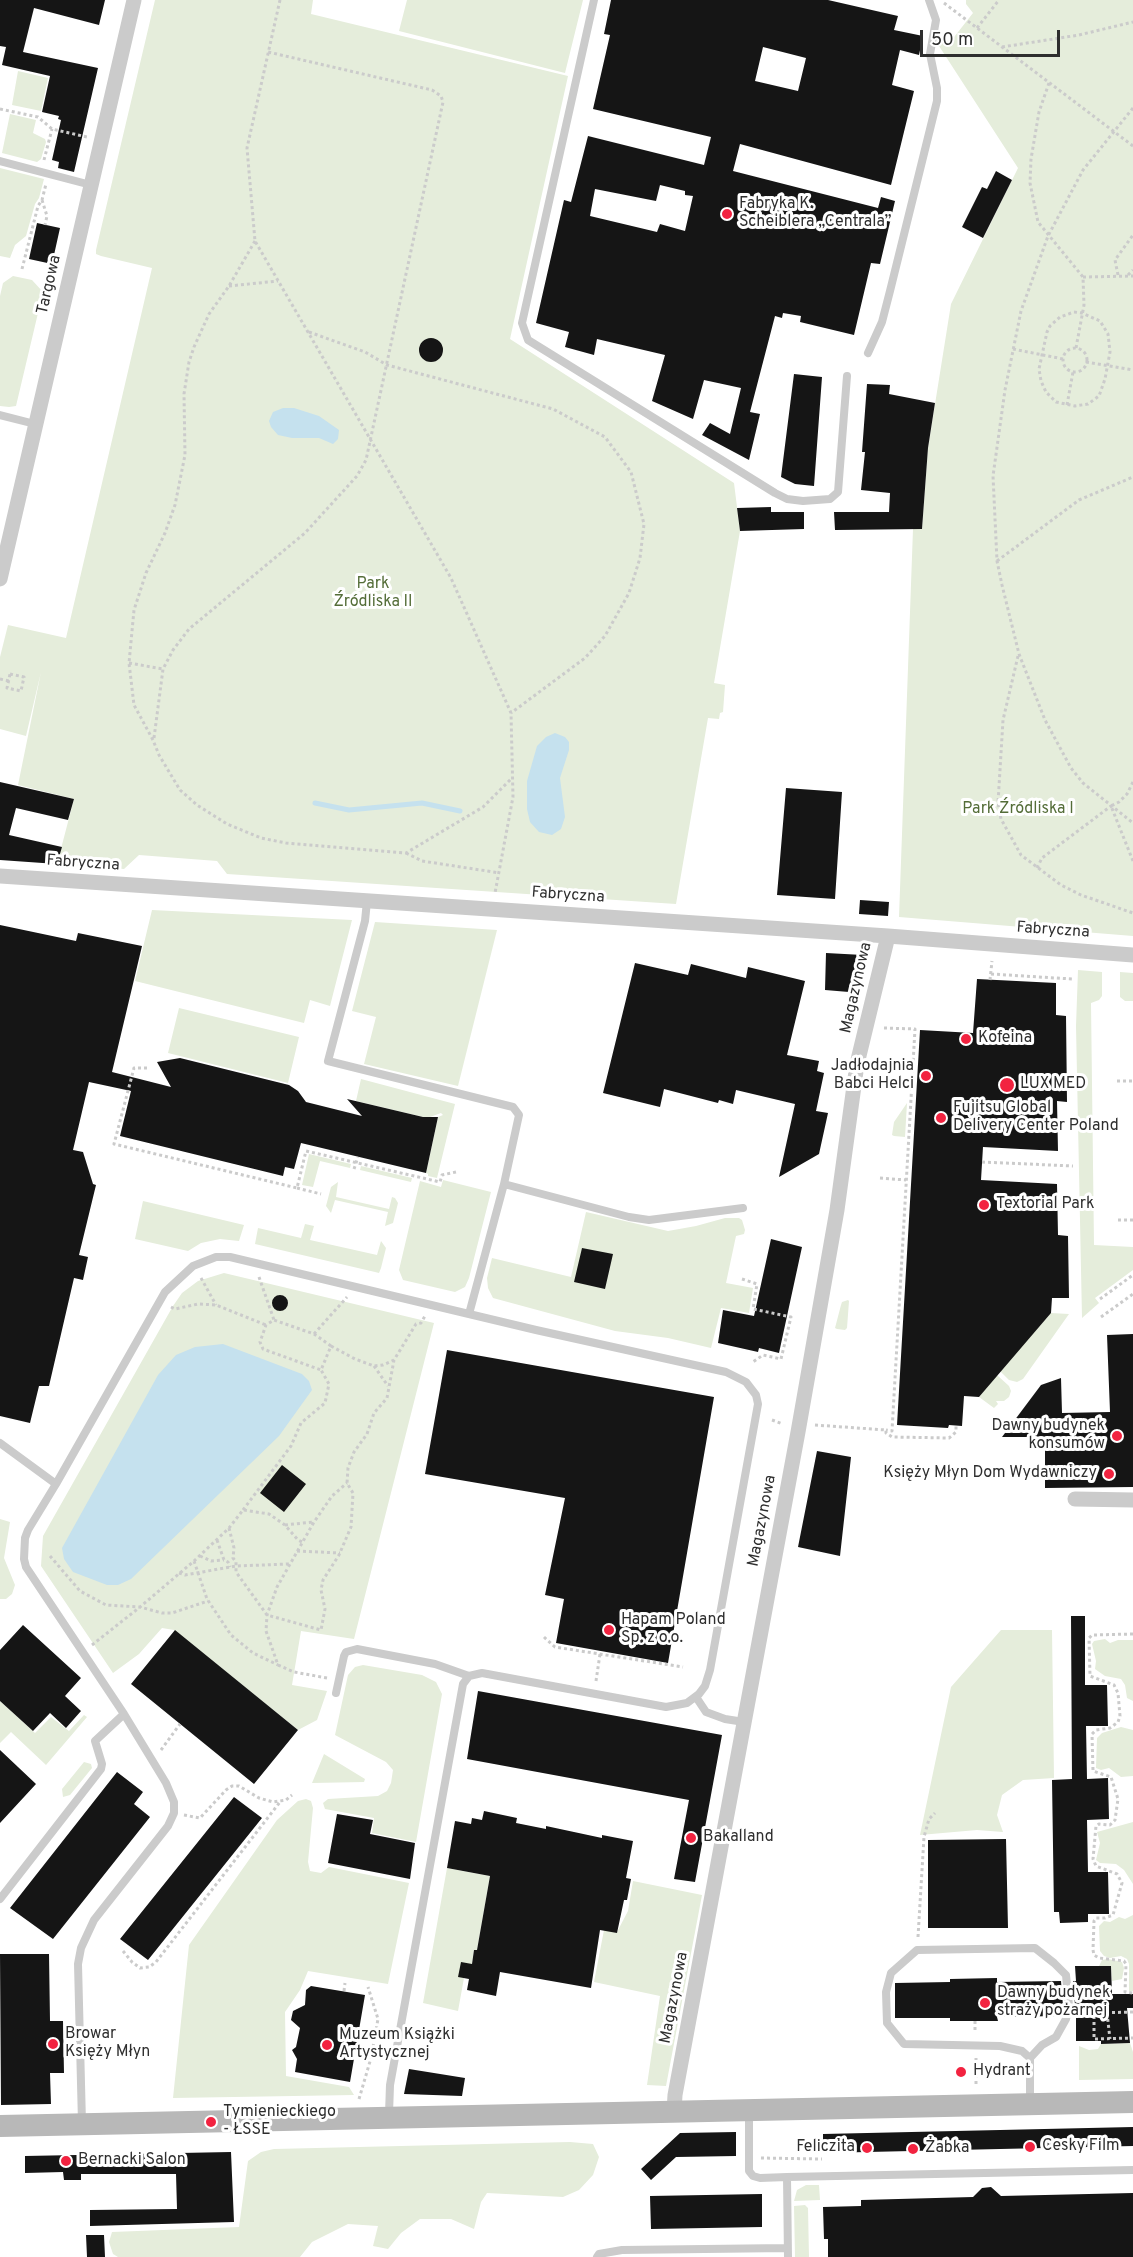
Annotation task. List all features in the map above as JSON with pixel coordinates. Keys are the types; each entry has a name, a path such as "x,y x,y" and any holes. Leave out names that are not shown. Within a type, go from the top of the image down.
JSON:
{"street":[{"name":"Targowa","path":"0,579 134,0"},
{"name":"Fabryczna","path":"0,876 888,936 1133,955"},
{"name":"Magazynowa","path":"674,2112 676,2091 800,1423 837,1210 857,1064 888,936"},
{"path":"1075,1499 1133,1500"},
{"path":"0,2126 1133,2102"}],"lane":[{"path":"594,0 524,312 522,323 528,340 775,493 787,499 803,501 830,499 838,492 847,376"},
{"path":"868,353 882,322 888,301 937,101 937,88 930,54 936,20 929,0"},
{"path":"0,161 91,185"},
{"path":"0,415 35,424"},
{"path":"367,901 365,921 328,1061 513,1107 519,1115 504,1184 469,1314"},
{"path":"504,1184 629,1217 649,1220 743,1208"},
{"path":"82,2125 78,1964 81,1948 90,1926 168,1826 174,1813 172,1793 124,1714 26,1568 24,1559 27,1530 56,1484 165,1292 183,1273 204,1261 216,1257 230,1257 726,1372 746,1382 756,1395 757,1420 710,1670 703,1690 696,1697 681,1705 666,1707 482,1673 469,1676 435,1664 357,1649 346,1652 344,1656 336,1693"},
{"path":"0,1443 56,1484"},
{"path":"389,2118 390,2085 461,1689 469,1676"},
{"path":"696,1697 706,1712 725,1719 744,1722"},
{"path":"0,1899 101,1769 102,1764 95,1741 124,1714"},
{"path":"1030,2058 1022,2051 1000,2046 909,2045 900,2041 887,2023 888,1981 891,1973 917,1950 1035,1948 1054,1963 1066,1975 1069,2006 1063,2027 1056,2037 1042,2045 1030,2058 1030,2104"},
{"path":"748,2110 749,2170 753,2176 760,2178 1133,2170"},
{"path":"597,2257 599,2254 622,2250 658,2253 788,2253 787,2177"}],"path":[{"path":"280,0 247,148 255,241 451,578 511,712 513,797 495,891 494,909"},
{"path":"940,0 1133,146"},
{"path":"977,28 999,0"},
{"path":"1002,47 1079,35 1133,22"},
{"path":"153,740 163,669 173,650 194,624 305,533 357,476 366,460 443,102 441,96 432,90 268,52"},
{"path":"1049,83 1030,159 1030,183 1038,222 1083,277 1082,313 1076,348"},
{"path":"1133,108 1112,131 1083,170 1048,236 1021,311 1005,390 993,476 997,561 1019,654 1045,720 1071,768 1083,783 1133,823"},
{"path":"0,109 38,117 52,129 89,138"},
{"path":"45,225 47,216 42,200 52,129"},
{"path":"22,269 38,206 42,200"},
{"path":"1118,275 1115,260 1133,235"},
{"path":"255,241 229,286 209,314 189,362 184,394 186,442 175,505 146,573 134,610 129,663 134,705 159,756 180,790 205,810 241,831 286,843 406,853 422,861 500,873"},
{"path":"1126,276 1133,270"},
{"path":"1083,277 1133,276"},
{"path":"229,286 278,281"},
{"path":"1082,313 1100,321 1108,334 1110,352 1099,396 1088,404 1067,406 1056,402 1046,392 1041,381 1039,369 1042,354 1047,332 1055,321 1066,314 1082,313"},
{"path":"307,332 365,352 387,365 553,409 605,437 631,472 644,524 640,558 629,593 605,636 585,657 511,712"},
{"path":"1073,372 1064,365 1063,359 1066,352 1076,348"},
{"path":"1073,372 1083,369 1086,362 1085,355 1076,348"},
{"path":"1013,349 1063,359"},
{"path":"1086,362 1133,370"},
{"path":"1067,406 1073,372"},
{"path":"997,561 1079,500 1133,477"},
{"path":"1019,654 1003,720 998,802 1001,819 1021,855 1037,868 1061,885 1081,895 1133,913"},
{"path":"129,663 163,669"},
{"path":"10,674 24,677 21,691 7,688 9,681 10,674"},
{"path":"0,679 9,681"},
{"path":"406,853 483,807 512,778"},
{"path":"1037,868 1042,858 1119,802 1127,794 1133,782"},
{"path":"1111,806 1133,861"},
{"path":"990,980 992,960"},
{"path":"991,974 1072,980"},
{"path":"800,1423 892,1431 915,1029 908,1029"},
{"path":"147,1068 134,1068 114,1144 321,1194"},
{"path":"1117,1081 1133,1081"},
{"path":"297,1188 306,1151 440,1182 442,1175 456,1172"},
{"path":"354,1169 358,1156"},
{"path":"982,1162 1073,1166"},
{"path":"880,1178 906,1180"},
{"path":"1118,1220 1133,1220"},
{"path":"1100,1299 1133,1275"},
{"path":"200,1276 216,1305"},
{"path":"258,1276 274,1320"},
{"path":"742,1279 757,1284 753,1309 791,1317 781,1359 763,1355 753,1362"},
{"path":"1101,1317 1133,1294"},
{"path":"314,1334 347,1297"},
{"path":"169,1306 175,1309 198,1304 216,1305 266,1325"},
{"path":"229,1528 236,1572 267,1615 321,1630 325,1609 321,1590 323,1580 340,1553 351,1527 353,1510 352,1493 347,1484 348,1468 354,1452 367,1434 374,1413 387,1398 394,1360 416,1324 421,1323 425,1316"},
{"path":"83,1652 140,1607 229,1528 291,1446 301,1423 325,1403 329,1383 321,1370 263,1349 260,1342 266,1325 274,1320"},
{"path":"274,1320 314,1334 355,1359 374,1366 394,1360"},
{"path":"321,1370 331,1346"},
{"path":"374,1366 388,1387"},
{"path":"772,1420 777,1422"},
{"path":"886,1430 892,1437 949,1438 953,1436 956,1426"},
{"path":"278,1665 266,1631 267,1615 277,1587 314,1522 332,1496 347,1484"},
{"path":"243,1510 269,1514 285,1525 302,1542"},
{"path":"285,1525 314,1522"},
{"path":"217,1540 230,1567"},
{"path":"297,1551 340,1553"},
{"path":"50,1556 71,1582 88,1597 106,1605 140,1607 162,1613 172,1613 208,1601"},
{"path":"199,1556 205,1559 226,1561 233,1558"},
{"path":"194,1561 208,1601 231,1635 253,1653 294,1672 338,1680"},
{"path":"179,1573 185,1575 236,1566 289,1564"},
{"path":"1133,1634 1092,1635 1089,1638 1090,1676 1114,1685 1118,1693 1120,1716 1118,1722 1110,1728 1096,1730 1092,1734 1093,1771 1111,1777 1118,1799 1115,1820 1110,1825 1096,1826 1093,1858 1096,1866 1117,1874 1122,1883 1113,1915 1096,1918 1094,1921 1093,1950 1099,1958 1124,1961 1126,1964 1125,1992 1133,1993"},
{"path":"544,1637 555,1647 683,1667"},
{"path":"596,1681 600,1654"},
{"path":"161,1750 180,1724"},
{"path":"174,1813 200,1818 232,1786 239,1786 259,1798 280,1802"},
{"path":"123,1951 140,1968 149,1967 156,1962 280,1802 292,1796"},
{"path":"917,1950 924,1837 929,1820 935,1813"},
{"path":"344,1991 345,1983"},
{"path":"360,2103 358,2097 371,2058 378,2019 368,1987"},
{"path":"1133,2012 1094,2013 1094,2039 1133,2038"},
{"path":"1107,2013 1110,2039"},
{"path":"752,2158 822,2159"}],"green space":[{"name":"Park Źródliska II","path":"155,0 313,0 311,14 568,76 510,339 734,483 740,531 714,683 725,685 723,712 720,713 719,719 708,718 676,904 227,874 217,861 139,855 124,869 57,864 74,799 18,785 41,672 26,736 0,729 0,657 8,625 66,638 152,268 101,256 96,254 96,250"},
{"path":"407,0 583,0 565,73 399,31"},
{"name":"Park Źródliska I","path":"966,0 1133,0 1133,936 899,917 913,529 922,529 928,448 951,304 1018,168 939,46 939,40 951,41 973,13 966,4"},
{"path":"18,71 48,78 41,111 12,105"},
{"path":"10,114 36,120 33,133 45,139 46,142 41,159 37,162 2,153"},
{"path":"0,168 44,179 26,236 15,245 10,258 0,256"},
{"path":"13,276 32,280 43,292 16,406 9,407 0,406 0,296 3,283"},
{"path":"152,910 352,920 330,1006 310,1000 304,1023 135,981"},
{"path":"375,922 497,930 458,1086 364,1064 376,1017 352,1011"},
{"path":"1078,970 1102,972 1102,996 1091,1003 1094,1245 1133,1247 1133,1270 1095,1298 1099,1303 1082,1318 1076,1026"},
{"path":"1120,972 1133,973 1133,1001 1125,1001 1120,997"},
{"path":"179,1008 299,1037 288,1083 168,1053"},
{"path":"361,1079 455,1104 437,1178 428,1176 426,1173 438,1117 443,1115 441,1113 423,1117 356,1101"},
{"path":"907,1103 905,1137 894,1136 892,1135 894,1122"},
{"path":"309,1154 351,1164 350,1168 320,1161 313,1187 302,1185"},
{"path":"361,1166 412,1178 411,1182 360,1170"},
{"path":"443,1180 491,1192 469,1278 465,1287 455,1292 403,1280 399,1270 420,1181 441,1187"},
{"path":"338,1182 336,1197 389,1209 392,1197 395,1198 398,1203 393,1223 385,1226 388,1212 335,1200 331,1213 326,1206 331,1187"},
{"path":"143,1201 244,1225 239,1241 220,1239 201,1243 188,1251 135,1239"},
{"path":"586,1212 668,1231 725,1218 739,1218 745,1230 744,1234 736,1236 726,1283 753,1288 749,1313 721,1308 711,1348 668,1338 615,1331 493,1298 488,1288 487,1278 492,1258 571,1277"},
{"path":"305,1224 314,1226 310,1240 377,1255 381,1241 386,1248 379,1273 255,1244 258,1228 301,1238"},
{"path":"224,1273 434,1323 354,1639 301,1631 292,1685 327,1691 317,1720 298,1730 174,1630 162,1628 139,1654 113,1673 41,1566 43,1536 173,1306 182,1293 198,1281"},
{"path":"848,1300 847,1328 837,1329 835,1328 842,1302"},
{"path":"1051,1313 1069,1314 1023,1379 1017,1382 1009,1380 1000,1371"},
{"path":"997,1375 1011,1391 1009,1397 1004,1401 996,1401 998,1404 994,1408 979,1397"},
{"path":"0,1519 10,1522 4,1558 15,1585 12,1594 6,1599 0,1599"},
{"path":"1001,1630 1052,1630 1054,1778 1023,1780 1002,1795 997,1815 1003,1832 977,1830 920,1835 951,1687"},
{"path":"1105,1639 1110,1643 1118,1640 1133,1640 1133,1701 1127,1698 1125,1685 1121,1679 1105,1676 1095,1669 1096,1661 1092,1644 1094,1641"},
{"path":"363,1665 422,1675 436,1682 442,1694 416,1842 372,1833 374,1818 325,1809 323,1803 328,1799 378,1796 387,1791 391,1783 393,1770 386,1762 335,1735 348,1675 355,1667"},
{"path":"0,1701 35,1733 51,1717 69,1731 84,1715 87,1717 46,1765 11,1732 0,1743"},
{"path":"1121,1727 1133,1730 1133,1776 1121,1777 1109,1768 1101,1770 1096,1768 1097,1738 1102,1733"},
{"path":"324,1754 365,1779 364,1782 312,1783"},
{"path":"84,1762 91,1764 92,1768 70,1795 63,1797 62,1789"},
{"path":"306,1799 311,1801 313,1808 308,1862 310,1871 321,1873 329,1867 409,1883 388,1984 308,1971 300,1990 285,2012 286,2076 349,2087 354,2095 173,2098 189,1945 277,1820 298,1801"},
{"path":"1133,1822 1133,1884 1124,1870 1116,1864 1100,1863 1096,1860 1100,1843 1097,1832"},
{"path":"447,1868 490,1876 477,1950 474,1950 472,1964 464,1978 458,2011 423,2003"},
{"path":"633,1881 702,1895 666,2086 647,2085 660,1996 594,1982 604,1930 617,1932 628,1911"},
{"path":"1133,1915 1133,1991 1129,1991 1127,1959 1121,1956 1110,1958 1104,1956 1100,1951 1099,1926 1104,1921 1110,1922 1119,1917 1125,1919"},
{"path":"1102,1960 1122,1962 1124,1968 1122,1979 1112,1981 1111,1966 1099,1966"},
{"path":"1130,2043 1133,2052 1133,2079 1079,2080 1079,2046 1089,2050 1098,2049 1101,2044"},
{"path":"570,2142 593,2144 599,2157 593,2175 579,2190 563,2197 487,2193 481,2202 474,2229 451,2219 420,2219 401,2233 388,2249 373,2246 378,2226 348,2224 312,2242 300,2257 118,2257 113,2254 109,2242 112,2232 239,2227 248,2161 261,2152 274,2149"},
{"path":"806,2185 819,2185 820,2200 794,2201 797,2190"},
{"path":"805,2205 808,2208 809,2257 795,2257 794,2206"}],"water":[{"path":"283,408 294,408 319,416 339,430 338,439 333,444 319,438 292,438 278,435 269,421 273,412"},
{"path":"555,733 565,737 569,742 569,750 560,778 565,817 561,829 552,835 539,832 530,822 527,809 527,781 537,746 546,737"},
{"path":"223,1344 302,1374 309,1381 312,1390 279,1436 131,1579 118,1585 107,1585 73,1572 64,1559 62,1548 158,1375 176,1355 195,1347"}],"building":[{"path":"0,0 105,0 99,25 34,8 23,52 98,68 74,172 58,168 59,162 52,160 61,120 58,119 59,116 42,112 50,76 2,65 6,47 0,46"},
{"path":"611,0 828,0 898,16 894,30 923,36 919,55 900,50 892,85 914,91 891,185 740,144 733,171 878,208 881,197 895,201 880,264 871,263 854,335 800,322 801,316 783,313 782,318 775,316 750,412 760,414 749,460 702,435 710,423 730,434 741,388 704,380 693,419 652,401 665,355 597,339 594,355 565,347 569,332 536,323 564,200 571,202 588,136 704,165 711,137 593,109 610,35 604,34","holes":["763,47 806,58 798,91 755,81","660,185 685,191 685,195 693,196 685,231 660,224 657,232 590,216 595,189 656,201"]},
{"path":"996,171 1012,180 983,238 962,227 982,187 987,189"},
{"path":"37,223 60,228 52,264 29,259"},
{"path":"431,338 436,339 442,345 442,355 436,361 431,362 426,361 420,355 419,350 420,345 426,339"},
{"path":"794,374 822,377 814,486 795,484 781,477"},
{"path":"867,384 890,385 889,394 935,403 928,448 922,529 835,530 834,512 889,512 890,493 861,490 865,452 862,452"},
{"path":"771,507 771,512 804,512 804,529 740,531 737,508"},
{"path":"0,782 74,799 68,820 16,808 9,835 62,847 57,864 0,860"},
{"path":"786,788 842,792 835,899 777,895"},
{"path":"860,900 889,902 888,916 859,914"},
{"path":"0,925 76,941 78,933 142,946 112,1072 171,1087 157,1062 180,1058 289,1085 298,1091 306,1102 362,1116 347,1099 423,1117 438,1117 426,1173 301,1143 294,1169 285,1167 283,1176 120,1136 131,1091 89,1082 73,1150 83,1152 93,1184 96,1185 79,1255 88,1257 83,1280 74,1278 49,1386 39,1386 30,1423 0,1416"},
{"path":"826,953 863,955 861,993 825,990"},
{"path":"635,963 688,975 691,964 746,978 748,967 805,981 787,1055 819,1061 817,1071 824,1073 816,1111 828,1113 819,1154 779,1177 795,1104 736,1090 733,1104 719,1100 718,1103 664,1089 660,1107 603,1093"},
{"name":"Textorial Park","path":"977,979 1056,983 1056,1015 1066,1016 1067,1102 1057,1101 1058,1151 983,1147 981,1180 1057,1184 1058,1235 1068,1236 1069,1298 1052,1298 1051,1313 979,1397 964,1396 962,1426 949,1425 948,1428 897,1425 920,1030 973,1033"},
{"path":"771,1239 802,1247 779,1353 759,1348 758,1352 718,1343 723,1310 754,1316"},
{"path":"582,1248 613,1254 605,1289 574,1282"},
{"path":"280,1295 288,1303 280,1311 272,1303"},
{"path":"1133,1334 1133,1487 1045,1488 1045,1437 1002,1437 1041,1385 1061,1378 1062,1413 1110,1412 1107,1335"},
{"path":"447,1350 714,1397 668,1663 556,1643 564,1599 545,1595 565,1498 425,1474"},
{"path":"817,1451 851,1457 840,1556 798,1547"},
{"path":"282,1465 306,1484 284,1512 260,1493"},
{"path":"1071,1616 1085,1616 1085,1685 1107,1685 1108,1726 1086,1726 1087,1779 1108,1778 1109,1819 1087,1820 1088,1872 1108,1872 1109,1914 1088,1914 1088,1922 1060,1923 1059,1912 1054,1912 1052,1780 1072,1779"},
{"path":"23,1625 81,1678 65,1696 81,1711 66,1728 50,1713 33,1731 0,1701 0,1650"},
{"path":"175,1630 298,1730 254,1784 131,1684"},
{"path":"478,1691 722,1735 695,1882 674,1879 689,1800 467,1759"},
{"path":"0,1750 36,1784 0,1823"},
{"path":"117,1772 143,1792 134,1804 150,1817 53,1939 10,1908"},
{"path":"234,1797 262,1818 148,1960 120,1939"},
{"path":"484,1811 517,1818 516,1823 633,1841 626,1878 631,1879 627,1900 624,1900 617,1933 600,1930 591,1988 500,1972 496,1996 467,1990 469,1979 458,1977 461,1962 472,1964 474,1950 477,1950 490,1876 447,1868 455,1821 471,1824 472,1818 482,1820"},
{"path":"337,1814 373,1820 370,1834 415,1843 410,1879 328,1863"},
{"path":"1006,1839 1008,1928 928,1928 928,1840"},
{"path":"0,1954 49,1954 50,2021 63,2021 64,2073 50,2073 51,2104 1,2105"},
{"path":"1075,1966 1111,1966 1112,1994 1133,1994 1133,2008 1127,2008 1130,2043 1101,2044 1101,2041 1076,2041 1076,2016 1073,2016"},
{"path":"997,1978 997,1982 1061,1981 1063,2006 1060,2016 997,2017 998,2021 895,2018 895,1983"},
{"path":"311,1986 365,1995 350,2082 295,2072 297,2059 292,2050 296,2047 300,2028 291,2020 293,2011 305,2005 306,1990"},
{"path":"409,2069 465,2078 462,2096 404,2094"},
{"path":"1133,2127 1133,2146 823,2153 823,2134"},
{"path":"736,2132 736,2156 676,2157 651,2180 641,2169 680,2133"},
{"path":"231,2152 234,2222 90,2226 90,2210 177,2209 176,2174 81,2174 81,2180 64,2180 63,2172 25,2173 25,2156"},
{"path":"991,2187 1001,2196 1133,2193 1133,2257 828,2257 828,2239 824,2239 823,2207 861,2206 861,2200 973,2197 982,2188"},
{"path":"762,2194 762,2227 651,2229 650,2196"},
{"path":"86,2235 104,2235 105,2257 87,2257"}],"waterway":[{"path":"315,803 349,810 422,803 460,811"}],"place":[{"name":"Fabryka K. Scheiblera „Centrala”","path":"727,214"},
{"name":"Kofeina","path":"966,1039"},
{"name":"Jadłodajnia Babci Helci","path":"926,1076"},
{"name":"LUX MED","path":"1007,1085"},
{"name":"Fujitsu Global Delivery Center Poland","path":"941,1118"},
{"name":"Textorial Park","path":"984,1205"},
{"name":"Dawny budynek konsumów","path":"1117,1436"},
{"name":"Księży Młyn Dom Wydawniczy","path":"1109,1474"},
{"name":"Hapam Poland Sp. z o.o.","path":"609,1630"},
{"name":"Bakalland","path":"691,1838"},
{"name":"Dawny budynek straży pożarnej","path":"985,2003"},
{"name":"Browar Księży Młyn","path":"53,2044"},
{"name":"Muzeum Książki Artystycznej","path":"327,2045"},
{"name":"Hydrant","path":"961,2072"},
{"name":"Tymienieckiego - ŁSSE","path":"211,2122"},
{"name":"Cesky Film","path":"1030,2147"},
{"name":"Feliczita","path":"867,2148"},
{"name":"Żabka","path":"913,2149"},
{"name":"Bernacki Salon","path":"66,2161"}]}
